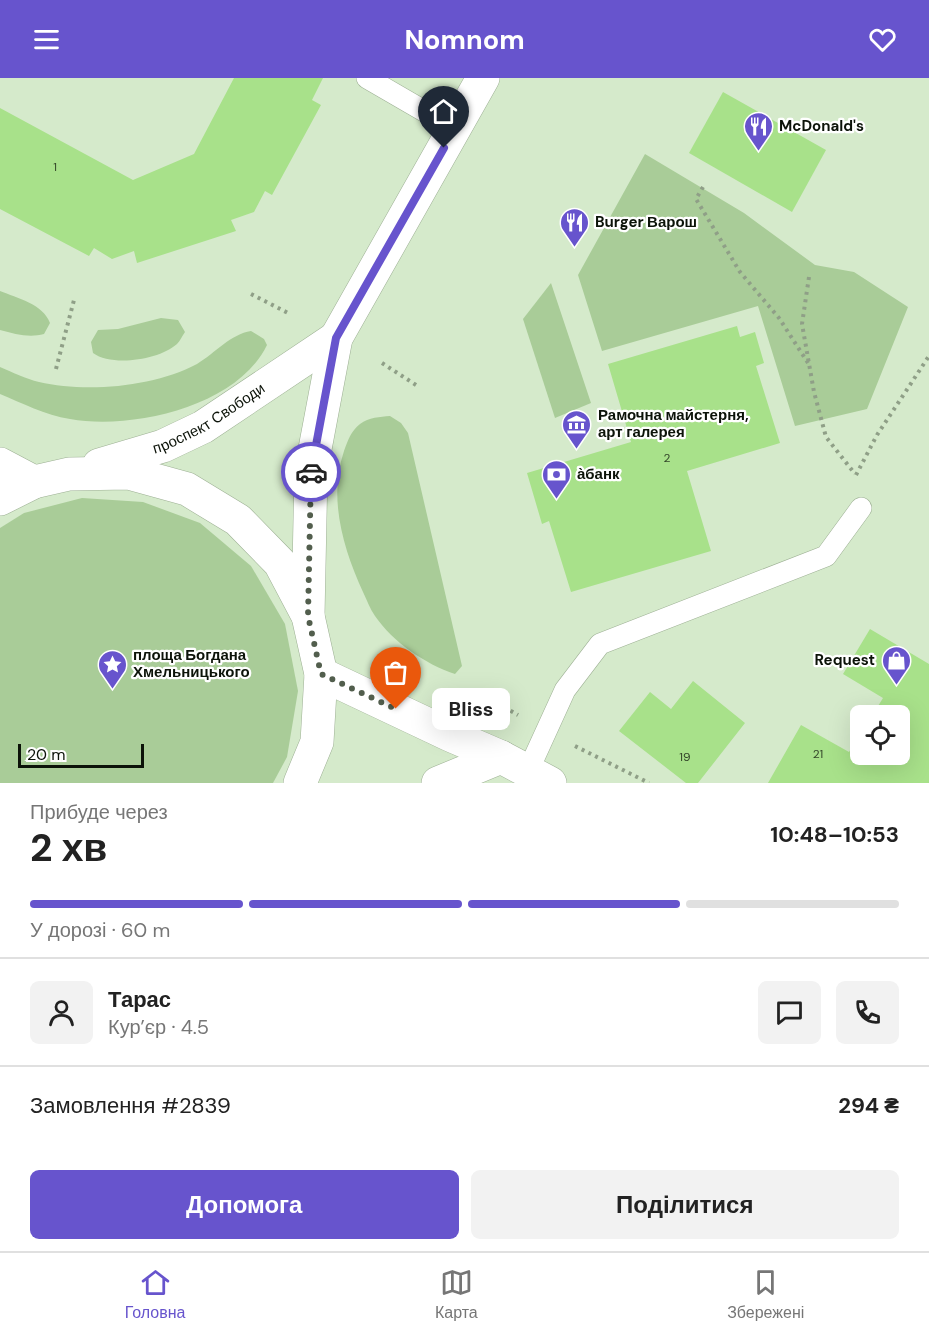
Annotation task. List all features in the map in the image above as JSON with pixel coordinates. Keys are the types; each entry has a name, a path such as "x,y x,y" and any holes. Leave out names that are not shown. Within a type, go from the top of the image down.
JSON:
{"main road":[{"name":"проспект Свободи","path":"308,616 311,470 336,338 483,78"},
{"name":"проспект Свободи","path":"69,474 163,446 203,428 336,338"},
{"path":"0,464 34,482"},
{"path":"0,499 34,482 69,474 129,473 186,489 238,520 280,563 308,616 321,674 316,742 300,783"},
{"path":"321,674 526,770"},
{"path":"438,783 526,770"}],"lane":[{"path":"367,78 455,129"},
{"path":"526,770 565,690 600,644 826,556 861,508"}],"path":[{"path":"703,187 696,199 740,272 779,318 808,363"},
{"path":"809,277 802,324 814,392 826,437 855,474 861,508"},
{"path":"251,294 290,314"},
{"path":"56,369 74,300"},
{"path":"855,474 877,435 929,356"},
{"path":"382,363 416,385"}],"green space":[{"path":"645,154 744,213 815,265 854,272 908,307 867,409 795,426 758,306 602,351 578,275"},
{"path":"551,283 591,403 555,418 523,319"},
{"path":"0,291 29,302 42,311 50,323 44,334 27,336 0,330"},
{"path":"161,318 178,320 185,332 177,344 169,350 148,358 123,361 112,360 93,353 91,342 98,330 118,329"},
{"path":"251,331 264,339 267,345 252,366 232,384 208,399 152,417 95,422 70,419 43,412 0,394 0,367 34,381 58,385 98,387 141,383 180,372 197,364 223,344"},
{"path":"390,416 401,423 408,433 462,666 455,674 410,651 382,626 363,592 344,540 337,487 345,447 360,424 378,417"},
{"path":"82,498 143,502 200,523 251,566 285,624 298,691 287,757 273,783 0,783 0,528 24,513"}],"building":[{"path":"234,78 323,78 312,100 321,105 272,195 265,191 254,212 231,220 236,231 137,263 134,251 112,259 94,248 89,256 0,209 0,108 133,180 194,154"},
{"name":"McDonald's","path":"723,92 826,150 792,212 689,153"},
{"path":"737,326 740,337 755,332 764,363 756,366 780,443 687,471 711,551 571,592 549,521 542,524 527,473 631,442 608,364"},
{"path":"870,629 929,664 929,783 768,783 801,725 849,752 850,750 850,765 910,765 910,705 879,705 883,698 843,674"},
{"path":"693,681 745,723 698,783 686,783 619,731 650,692 671,709"}],"way so far":[{"path":"311,472 308,616 321,674 396,709"}],"place":[{"name":"McDonald's","path":"758,152"},
{"name":"Burger Варош","path":"574,248"},
{"name":"Рамочна майстерня, арт галерея","path":"577,450"},
{"name":"а̀банк","path":"556,500"},
{"name":"Request","path":"896,686"},
{"name":"площа Богдана Хмельницького","path":"112,690"},
{"name":"Bliss","path":"396,709"}],"route":[{"path":"311,472 336,338 444,148"}]}
